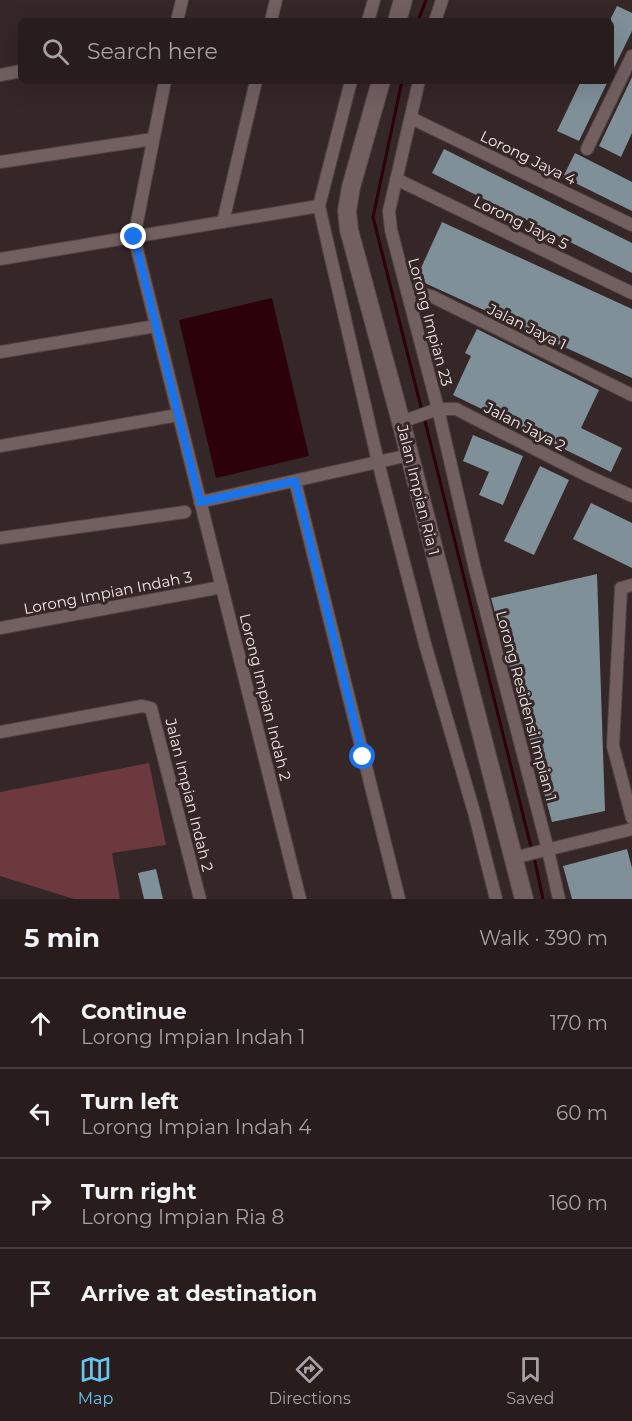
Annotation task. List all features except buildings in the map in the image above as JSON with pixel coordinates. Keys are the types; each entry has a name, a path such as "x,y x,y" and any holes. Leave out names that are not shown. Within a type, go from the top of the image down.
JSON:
{"street":[{"path":"178,18 182,0"},
{"path":"272,18 276,0"},
{"path":"369,18 374,0"},
{"path":"398,18 403,0"},
{"path":"436,18 442,0"},
{"path":"587,149 632,56"},
{"path":"0,75 18,72"},
{"path":"134,237 164,84"},
{"path":"223,222 255,84"},
{"name":"Jalan Impian Ria 1","path":"350,84 319,206 378,462 425,644 474,812 496,899"},
{"name":"Jalan Impian Ria 1","path":"380,84 351,187 347,211 349,230 407,420 409,455 520,856 524,899"},
{"name":"Lorong Impian 23","path":"418,84 389,210 391,230 407,290 433,411 475,569"},
{"name":"Lorong Jaya 4","path":"411,118 632,225"},
{"path":"0,162 153,139"},
{"name":"Lorong Jaya 5","path":"396,178 632,293"},
{"path":"0,259 319,206"},
{"name":"Lorong Impian Indah 2","path":"134,237 300,899"},
{"name":"Jalan Jaya 1","path":"407,290 430,296 632,395"},
{"path":"0,352 156,326"},
{"name":"Jalan Jaya 2","path":"433,411 456,409 632,496"},
{"path":"407,420 433,411"},
{"path":"0,446 178,415"},
{"path":"200,502 409,455"},
{"path":"295,481 399,899"},
{"path":"0,538 185,512"},
{"name":"Lorong Residensi Impian 1","path":"475,569 544,851 559,899"},
{"path":"632,585 621,588 613,746 632,818"},
{"name":"Lorong Impian Indah 3","path":"0,628 222,587"},
{"name":"Jalan Impian Indah 2","path":"0,732 142,706 151,708 200,899"},
{"path":"520,856 632,829"}],"shaded area":[{"path":"272,298 309,456 216,478 179,320"},
{"path":"149,763 166,845 112,853 120,899 74,899 0,876 0,792"}],"waterway":[{"path":"419,18 426,0"},
{"path":"401,84 373,217 422,411"},
{"path":"424,417 532,851"},
{"path":"534,857 543,899"}],"route":[{"path":"134,237 200,502 295,481 363,757"}]}
